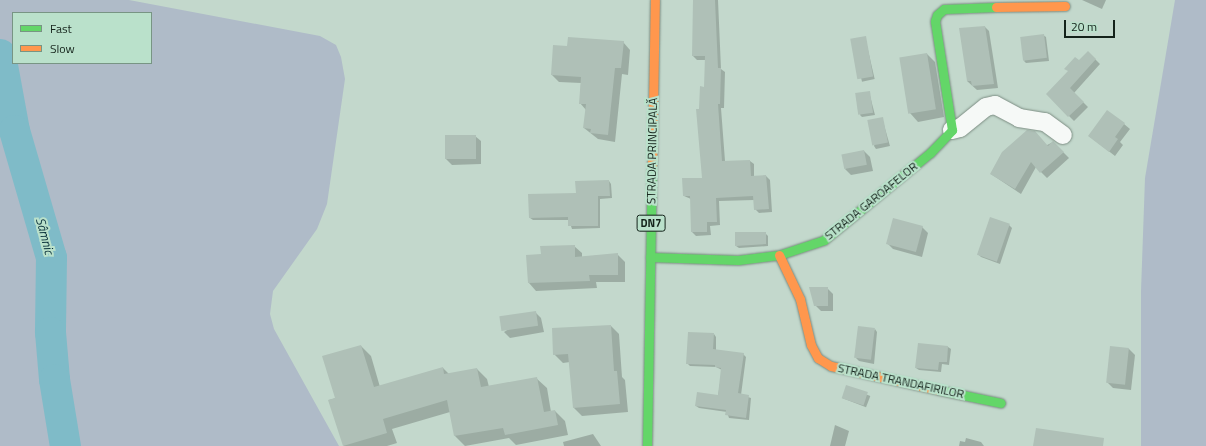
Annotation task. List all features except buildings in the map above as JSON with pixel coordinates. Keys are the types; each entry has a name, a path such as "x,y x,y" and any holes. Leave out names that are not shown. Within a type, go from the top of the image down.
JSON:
{"main road":[{"name":"STRADA PRINCIPALĂ","path":"647,446 654,0"},
{"path":"952,130 935,21 937,15 944,9 956,8 1065,6"},
{"name":"STRADA GAROAFELOR","path":"650,257 738,260 779,255 811,247 834,234 946,139 952,130"},
{"name":"STRADA TRANDAFIRILOR","path":"779,255 800,299 810,345 818,358 831,366 1001,403"}],"street":[{"name":"STRADA GAROAFELOR","path":"952,130 960,128 986,107 995,105 1020,118 1045,122 1064,135"}],"shaded area":[{"path":"0,0 129,0 320,36 336,45 341,57 345,79 327,204 317,229 273,291 270,314 274,329 339,446 0,446"},
{"path":"1175,0 1206,0 1206,446 1141,446 1141,291 1145,178"}],"waterway":[{"name":"Sâmnic","path":"0,54 14,130 51,257 50,332 54,379 65,446"}],"traffic: fast":[{"path":"650,257 738,260 779,255 824,240 930,153 952,130 935,21 937,15 944,9 996,7"},
{"path":"647,446 652,165"},
{"path":"939,390 1001,403"}],"traffic: slow":[{"path":"652,165 655,0"},
{"path":"996,7 1065,6"},
{"path":"779,255 800,299 811,345 818,358 831,366 939,390"}]}
